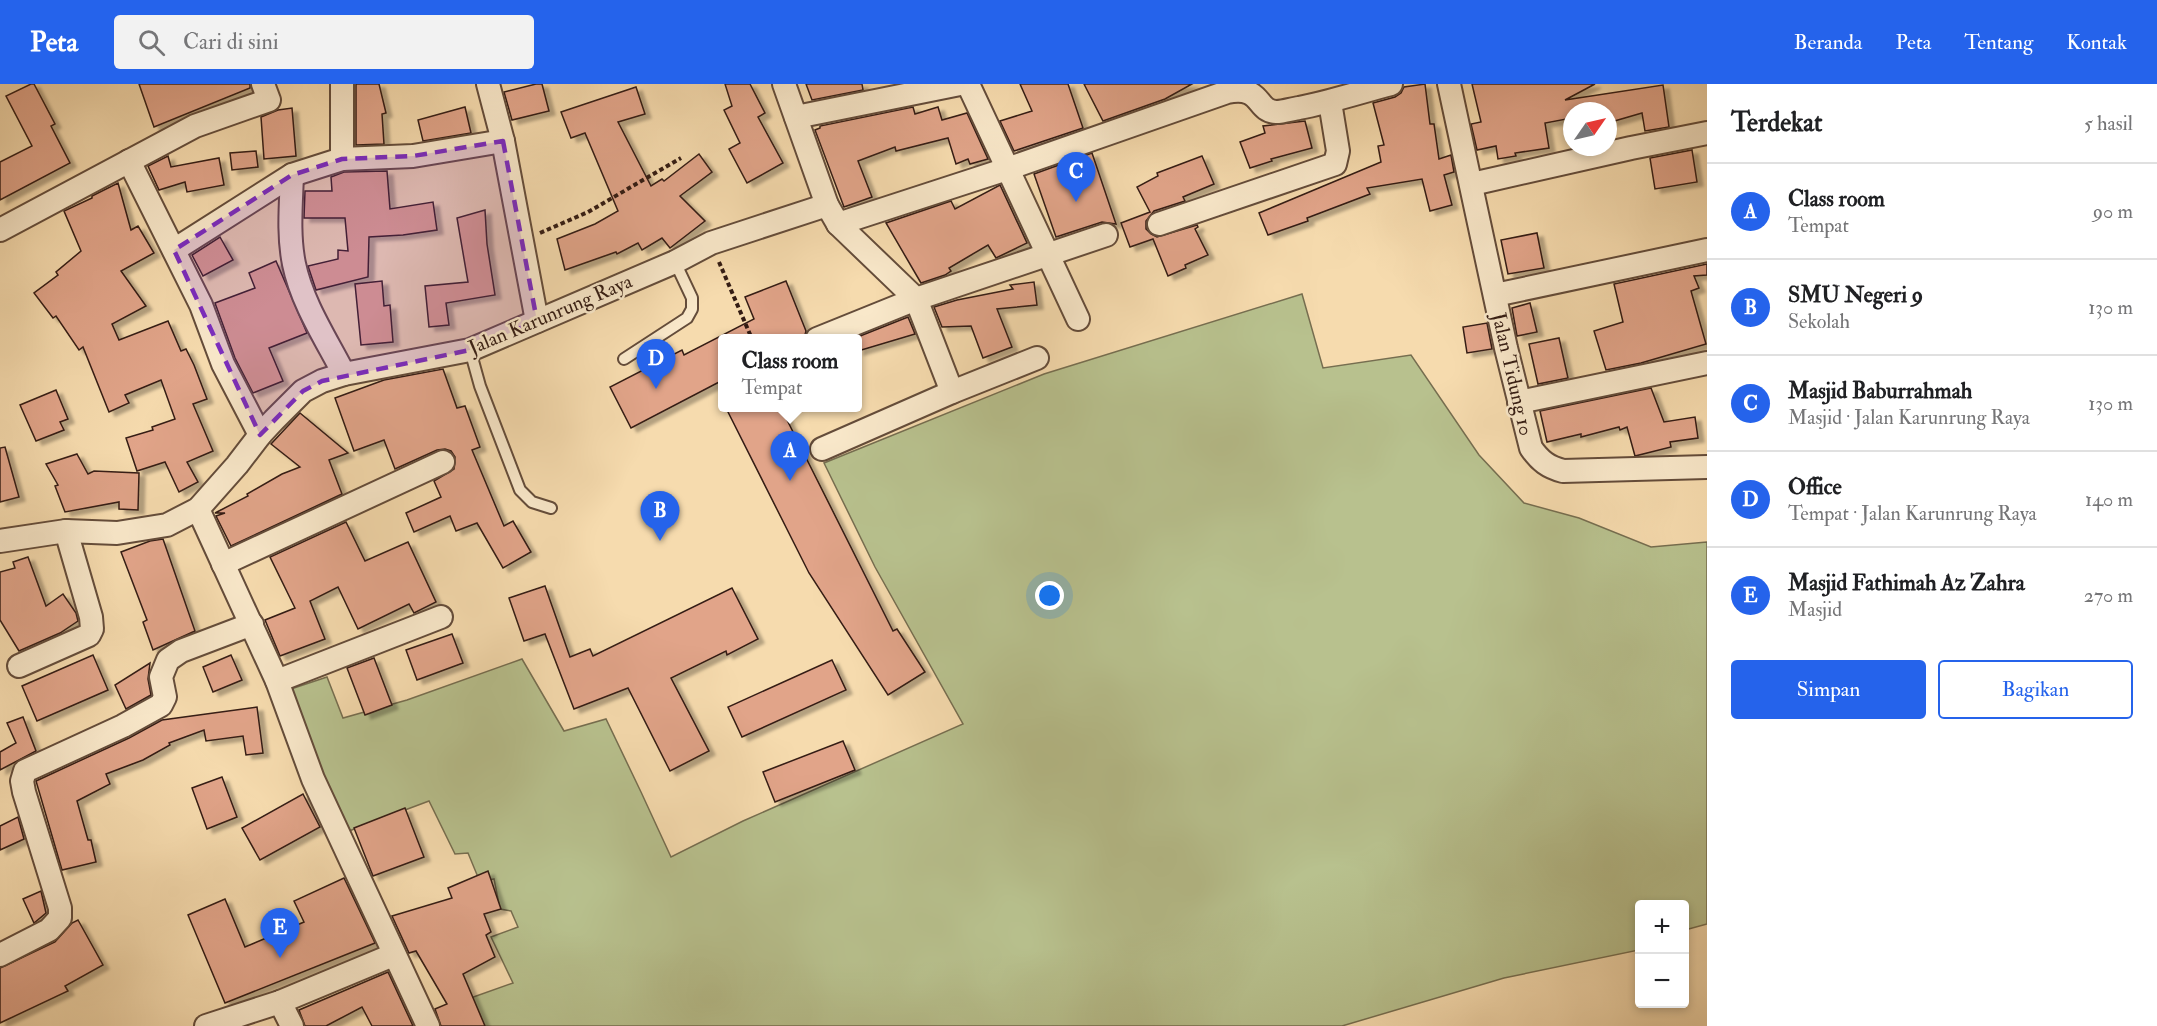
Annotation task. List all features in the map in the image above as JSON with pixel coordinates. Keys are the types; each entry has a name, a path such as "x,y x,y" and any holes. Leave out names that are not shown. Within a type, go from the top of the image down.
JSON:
{"street":[{"path":"0,230 195,126 269,100 263,84"},
{"path":"342,84 342,159"},
{"path":"488,84 503,141 537,321"},
{"path":"784,84 832,215 916,299 952,392"},
{"path":"796,117 903,90 960,84"},
{"path":"968,84 1078,319"},
{"name":"Jalan Tidung 10","path":"1449,84 1531,448 1543,464 1563,471 1707,467"},
{"name":"Jalan Karunrung Raya","path":"0,540 66,531 117,533 167,525 198,509 260,435 303,391 322,381 344,374 470,350 675,262 711,243 832,215 1007,169 1227,92 1240,89 1250,92 1262,105 1275,112 1330,102 1381,85"},
{"path":"1159,224 1335,164 1338,151 1330,102"},
{"path":"1472,184 1630,147 1707,133"},
{"path":"174,250 292,175 342,159 413,156 503,141"},
{"path":"129,161 201,305 223,364 260,435"},
{"path":"292,175 293,262 302,292 344,374"},
{"path":"830,334 916,299 1106,235"},
{"path":"1495,295 1707,249"},
{"path":"822,449 952,392 1037,358"},
{"path":"1519,402 1707,363"},
{"path":"223,564 443,462"},
{"path":"198,509 277,681 314,779 393,955 428,1026"},
{"path":"19,666 89,635 92,629 91,617 66,531"},
{"path":"277,681 441,617"},
{"path":"0,955 49,930 60,918 60,908 24,792 22,781 25,771 123,726 161,705 165,697 161,677 168,660 181,651 252,624"},
{"path":"206,1026 280,1002 393,955"},
{"path":"280,1002 292,1026"}],"lane":[{"path":"624,359 687,318 692,309 692,298 675,262"},
{"path":"470,350 480,386 520,490 532,502 551,508"}],"path":[{"path":"522,241 588,212 681,158"},
{"path":"711,243 750,334"}],"highlighted area":[{"path":"503,141 537,321 470,350 322,381 303,391 260,435 174,250 292,175 342,159 413,156"}],"green space":[{"path":"1302,294 1323,368 1411,355 1479,455 1524,503 1579,518 1651,547 1707,542 1707,924 1689,929 1689,900 1635,900 1635,951 1504,978 1342,1026 476,1026 465,1000 513,983 491,937 518,927 511,911 500,909 494,879 480,882 468,853 455,854 429,801 341,834 282,692 327,677 343,718 407,700 522,659 564,731 606,719 671,857 743,821 963,724 875,567 824,463 1044,374"}],"building":[{"path":"34,84 55,124 51,126 70,163 0,200 0,162 32,146 6,96"},
{"path":"139,84 250,84 250,88 154,127"},
{"path":"356,84 379,84 386,113 382,114 384,144 356,145"},
{"path":"542,84 549,111 512,120 504,92"},
{"path":"725,84 750,84 765,113 758,117 783,163 747,183 729,149 740,143 724,110 732,106"},
{"path":"806,84 862,84 863,90 812,100"},
{"path":"1020,84 1068,84 1083,128 1014,151 1000,121 1032,111"},
{"path":"1084,84 1192,84 1165,99 1103,121"},
{"path":"1425,84 1430,124 1434,124 1439,159 1451,155 1454,172 1444,175 1452,205 1430,211 1422,179 1367,188 1370,194 1307,218 1308,221 1268,235 1259,213 1381,162 1378,146 1384,145 1373,103 1395,97 1404,87"},
{"path":"1472,84 1595,84 1565,100 1663,85 1669,127 1645,131 1642,113 1617,120 1617,102 1563,102 1563,120 1545,123 1549,148 1515,153 1516,156 1498,159 1496,146 1477,150 1471,124 1481,122"},
{"path":"636,87 645,114 618,122 651,186 662,179 664,181 699,154 712,172 680,196 705,221 670,248 662,238 642,250 638,243 617,254 616,252 565,270 557,239 595,224 618,211 585,133 571,138 561,112"},
{"path":"465,107 471,133 423,141 418,120"},
{"path":"913,107 915,114 938,107 942,120 967,113 988,159 970,164 968,159 956,164 948,138 896,151 895,147 858,161 872,197 844,207 815,130 820,126"},
{"path":"292,108 296,156 264,159 261,117 278,110"},
{"path":"1305,121 1312,148 1271,159 1272,161 1250,168 1240,142 1265,133 1263,126"},
{"path":"1692,150 1697,182 1655,189 1650,158"},
{"path":"256,151 258,167 232,170 230,153"},
{"path":"1092,153 1116,224 1102,222 1056,237 1034,174"},
{"path":"168,156 171,167 219,158 224,185 187,192 185,182 159,190 148,166"},
{"path":"1202,156 1214,184 1183,197 1185,201 1154,211 1146,221 1146,229 1157,237 1197,225 1198,227 1195,229 1208,255 1185,265 1186,268 1168,276 1153,239 1130,247 1121,223 1150,212 1137,187 1158,176 1157,173"},
{"path":"387,171 390,209 433,202 437,230 369,237 368,277 316,290 308,266 338,259 338,250 348,251 345,218 304,218 305,191 332,191 331,177 344,172"},
{"path":"118,183 131,230 138,226 154,253 121,271 146,306 112,324 119,340 168,321 181,351 186,349 194,365 207,399 193,404 213,451 187,462 198,482 179,492 165,462 137,471 126,438 153,430 152,427 175,419 161,380 125,395 129,403 109,412 83,347 79,350 56,316 53,318 34,293 58,275 56,272 81,251 64,211"},
{"path":"1000,185 1027,243 996,258 988,245 949,268 951,271 945,275 921,283 886,223 951,201 955,209"},
{"path":"485,210 487,244 495,295 446,303 449,325 429,327 425,286 468,282 457,218"},
{"path":"1537,233 1544,268 1508,274 1501,240"},
{"path":"220,237 233,260 203,276 192,255"},
{"path":"276,261 307,333 269,348 283,381 253,393 235,358 215,303 255,288 249,273"},
{"path":"1707,264 1707,275 1694,276 1699,288 1691,291 1706,344 1641,363 1606,370 1594,331 1623,322 1614,284"},
{"path":"382,281 384,306 390,305 393,342 361,345 355,284"},
{"path":"786,281 805,334 725,334 754,319 745,297"},
{"path":"1034,282 1037,305 997,309 1012,347 983,358 971,326 942,327 934,307 1013,289 1010,285"},
{"path":"1530,303 1537,332 1517,336 1512,308"},
{"path":"908,317 915,334 862,350 862,335"},
{"path":"1487,323 1492,349 1467,353 1463,327"},
{"path":"718,338 718,383 631,428 610,387 682,350 684,355"},
{"path":"1559,338 1568,378 1538,384 1529,344"},
{"path":"443,369 457,408 465,406 480,447 472,450 504,526 513,521 531,552 503,568 477,523 456,531 450,516 414,532 406,513 441,497 434,481 454,469 455,457 451,451 437,450 395,469 384,440 354,451 335,398 384,380"},
{"path":"1651,388 1664,422 1695,417 1698,438 1670,442 1671,447 1635,456 1627,427 1547,442 1540,411"},
{"path":"56,390 68,419 60,422 64,430 36,441 20,405"},
{"path":"728,412 783,412 893,631 897,629 925,672 888,695 809,573"},
{"path":"300,413 348,453 329,460 342,494 231,546 216,516 225,513 215,513 248,496 247,494 282,474 300,467 271,444"},
{"path":"5,447 19,497 0,502 0,448"},
{"path":"77,454 88,474 94,471 139,473 138,510 119,509 119,502 65,512 55,486 58,485 46,464"},
{"path":"346,522 365,561 408,542 436,602 414,613 409,604 358,629 338,587 310,601 325,639 280,656 265,620 295,608 270,557"},
{"path":"163,539 195,631 153,650 143,622 147,620 121,552 150,541"},
{"path":"28,557 46,606 63,594 76,613 78,621 60,633 19,651 0,620 0,572 15,568 13,562"},
{"path":"545,586 570,657 590,649 593,656 732,588 758,639 727,655 726,651 671,678 709,751 670,771 628,688 574,709 545,634 524,641 509,598"},
{"path":"452,634 463,663 417,680 406,650"},
{"path":"93,655 108,690 37,721 22,686"},
{"path":"231,655 242,680 213,692 203,667"},
{"path":"374,658 392,705 365,715 347,668"},
{"path":"832,660 846,690 742,737 728,707"},
{"path":"150,663 148,679 151,695 126,709 115,685"},
{"path":"257,707 263,753 246,755 243,736 206,741 204,730 169,743 170,745 143,760 106,774 110,784 77,801 96,862 62,870 36,781 129,738 162,720"},
{"path":"23,717 36,751 0,770 0,752 16,743 7,723"},
{"path":"843,741 855,770 775,802 763,772"},
{"path":"222,777 237,817 207,829 192,788"},
{"path":"303,794 320,827 260,860 242,828"},
{"path":"405,808 424,857 373,876 354,828"},
{"path":"18,817 24,839 0,850 0,826"},
{"path":"488,871 501,909 484,914 491,932 486,935 495,957 463,974 485,1026 441,1026 435,1009 447,1004 416,951 409,953 392,916 452,898 448,888"},
{"path":"344,878 375,943 225,1003 188,915 225,899 245,947 304,922 294,901"},
{"path":"41,891 46,913 34,923 23,899"},
{"path":"78,920 103,965 65,986 68,991 0,1023 0,968 55,942 72,923"},
{"path":"388,972 413,1026 372,1026 362,1007 326,1026 305,1026 299,1010"}],"place":[{"name":"Masjid Baburrahmah","path":"1076,202"},
{"name":"Office","path":"656,389"},
{"name":"Class room","path":"790,481"},
{"name":"SMU Negeri 9","path":"660,541"},
{"name":"Masjid Fathimah Az Zahra","path":"280,958"}]}
